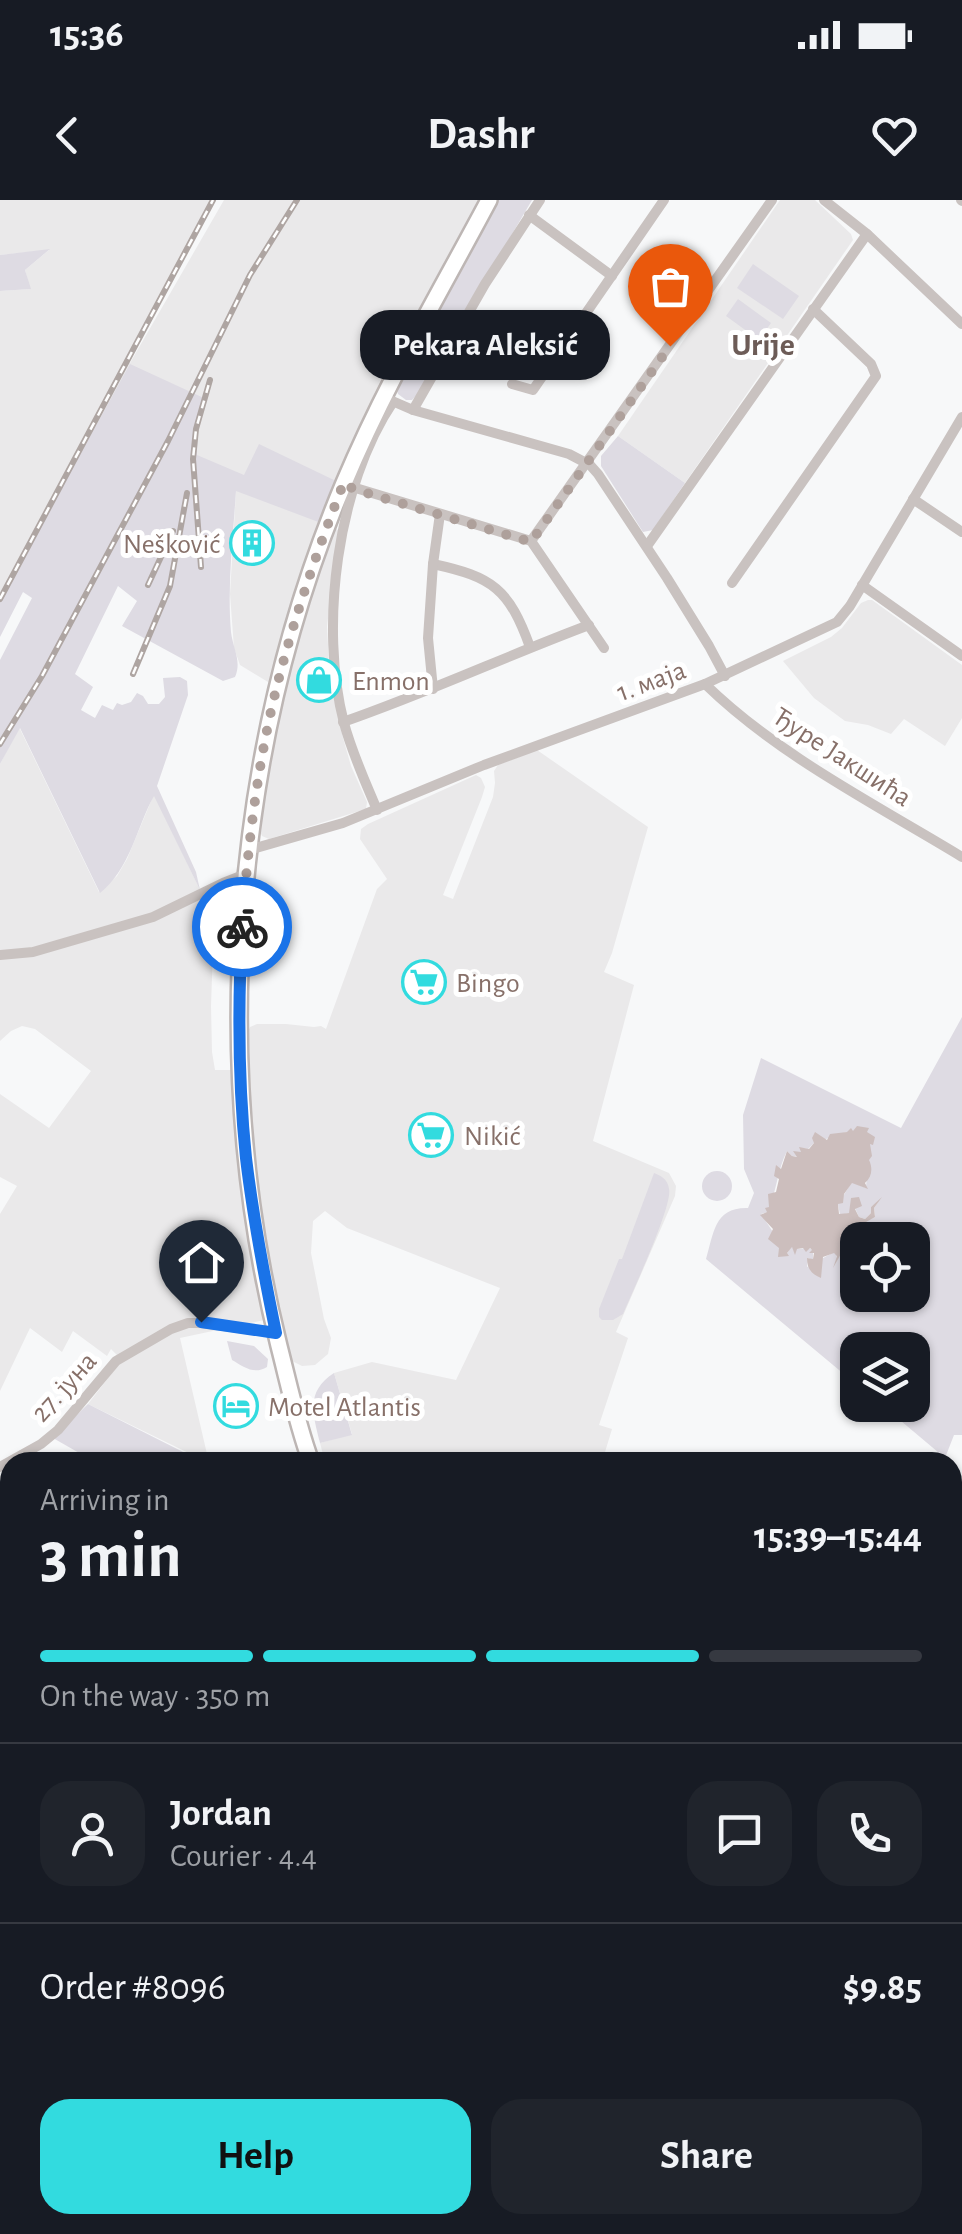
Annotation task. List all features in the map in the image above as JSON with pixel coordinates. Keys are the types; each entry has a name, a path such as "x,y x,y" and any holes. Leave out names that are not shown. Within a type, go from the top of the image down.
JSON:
{"main road":[{"path":"307,1452 276,1333 246,1158 241,953 258,778 279,676 322,541 489,200"}],"street":[{"path":"413,410 485,284 540,200"},
{"path":"512,384 533,390 664,200"},
{"path":"531,542 772,200"},
{"path":"824,200 867,234 962,324"},
{"path":"529,215 612,276"},
{"path":"647,546 867,234"},
{"path":"732,582 876,376 871,364 813,310"},
{"path":"388,400 588,463 647,546 725,676"},
{"name":"1. маја","path":"249,850 342,823 484,764 705,684 836,622 846,612 962,416"},
{"path":"377,810 355,760 344,722 333,656 332,630 348,486 531,542 604,648"},
{"path":"913,498 962,532"},
{"path":"433,690 428,638 440,514"},
{"path":"433,564 492,584 511,604 530,647"},
{"path":"862,585 960,651"},
{"path":"344,722 433,690 589,625"},
{"name":"Ђуре Јакшића","path":"705,684 787,749 958,855"},
{"path":"958,855 962,840"},
{"path":"0,955 44,949 153,917 246,874"},
{"name":"27. јуна","path":"27,1452 71,1417 116,1361 170,1329 201,1322 276,1333"}],"shaded area":[{"path":"0,200 213,200 126,361 130,363 224,200 480,200 375,399 321,522 338,530 327,627 330,680 343,738 367,802 366,809 269,839 259,829 273,685 240,665 234,648 230,594 236,491 197,455 198,429 206,399 42,521 0,599 0,291 30,289 25,270 49,250 0,255"},
{"path":"498,200 532,200 419,393 406,400 396,388"},
{"path":"780,200 815,200 853,240 685,483 618,436"},
{"path":"50,249 25,270 31,289 0,291 0,255"},
{"path":"753,264 799,296 783,319 737,288"},
{"path":"738,299 771,323 759,340 726,316"},
{"path":"130,364 206,399 198,429 197,455 244,475 259,444 336,481 321,523 236,491 230,597 237,660 235,677 223,681 122,626 137,601 118,586 75,674 93,687 81,710 95,718 102,705 113,710 117,703 131,702 137,693 148,704 159,704 165,697 163,678 180,677 187,681 188,695 157,786 196,872 200,890 154,796 126,860 100,893 20,728 0,764 0,660 32,598 23,592 0,637 0,599"},
{"path":"618,436 685,483 653,530 643,532 601,466 601,456"},
{"path":"868,600 962,665 962,718 945,746 904,719 891,734 845,721 814,698 783,661 831,637"},
{"path":"19,727 99,892 117,876 127,859 154,794 214,919 212,1052 215,1070 232,1070 240,1179 264,1320 180,1338 207,1452 186,1452 88,1404 122,1360 111,1349 107,1356 73,1331 62,1352 30,1328 0,1391 0,1214 17,1186 0,1177 0,1094 49,1128 91,1071 35,1029 22,1026 0,1041 0,764"},
{"path":"537,750 648,827 604,972 634,985 593,1141 669,1173 676,1186 675,1196 616,1332 628,1338 599,1425 612,1429 605,1452 322,1452 320,1443 352,1434 334,1373 372,1362 456,1380 500,1288 347,1228 325,1211 313,1221 311,1253 331,1338 328,1354 315,1365 302,1366 290,1360 252,1154 246,1036 250,1027 257,1024 326,1029 377,889 387,879 360,839 361,829 476,775 485,787 443,895 453,899 493,797 494,771 498,765"},
{"path":"962,1017 962,1435 954,1435 947,1452 938,1452 902,1422 930,1422 930,1332 840,1332 840,1371 706,1259 717,1223 728,1212 748,1208 754,1193 744,1169 743,1115 761,1058 901,1128"},
{"path":"857,1126 869,1128 867,1132 875,1137 873,1145 870,1144 871,1172 865,1183 868,1189 852,1183 843,1203 838,1204 839,1214 849,1213 851,1198 859,1197 862,1206 855,1209 865,1219 882,1197 874,1208 875,1217 866,1222 840,1222 840,1256 833,1268 837,1256 834,1253 823,1257 821,1278 809,1268 807,1258 813,1259 814,1253 809,1253 810,1248 806,1252 797,1249 795,1255 792,1247 789,1256 778,1257 779,1248 768,1239 773,1229 760,1215 769,1207 768,1194 776,1192 776,1165 781,1169 787,1151 797,1157 793,1151 801,1152 799,1147 809,1149 815,1132 827,1140 830,1134 851,1128 853,1131"},
{"path":"717,1171 728,1175 732,1186 728,1197 717,1201 706,1197 702,1186 706,1175"},
{"path":"654,1173 664,1179 669,1189 659,1230 623,1314 613,1320 602,1320 599,1309"},
{"path":"227,1341 254,1346 268,1359 267,1367 253,1370 232,1360"},
{"path":"334,1373 352,1435 320,1443 315,1396"},
{"path":"88,1404 183,1452 78,1452 53,1438"}],"railway":[{"path":"0,599 213,200"},
{"path":"0,744 42,676 168,441 250,275 297,200"},
{"path":"201,567 193,459 196,429 210,380"},
{"path":"133,674 170,586 187,493"},
{"path":"148,585 173,531"}],"way so far":[{"path":"242,927 258,778 271,710 308,582 344,482 353,489 531,542 670,346"}],"place":[{"name":"Pekara Aleksić","path":"670,346"},
{"name":"Nešković","path":"252,543"},
{"name":"Enmon","path":"319,680"},
{"name":"Bingo","path":"424,982"},
{"name":"Nikić","path":"431,1135"},
{"name":"Motel Atlantis","path":"236,1406"}],"district":[{"name":"Urije","path":"763,344"}],"route":[{"path":"201,1322 276,1333 246,1158 242,927"}]}
